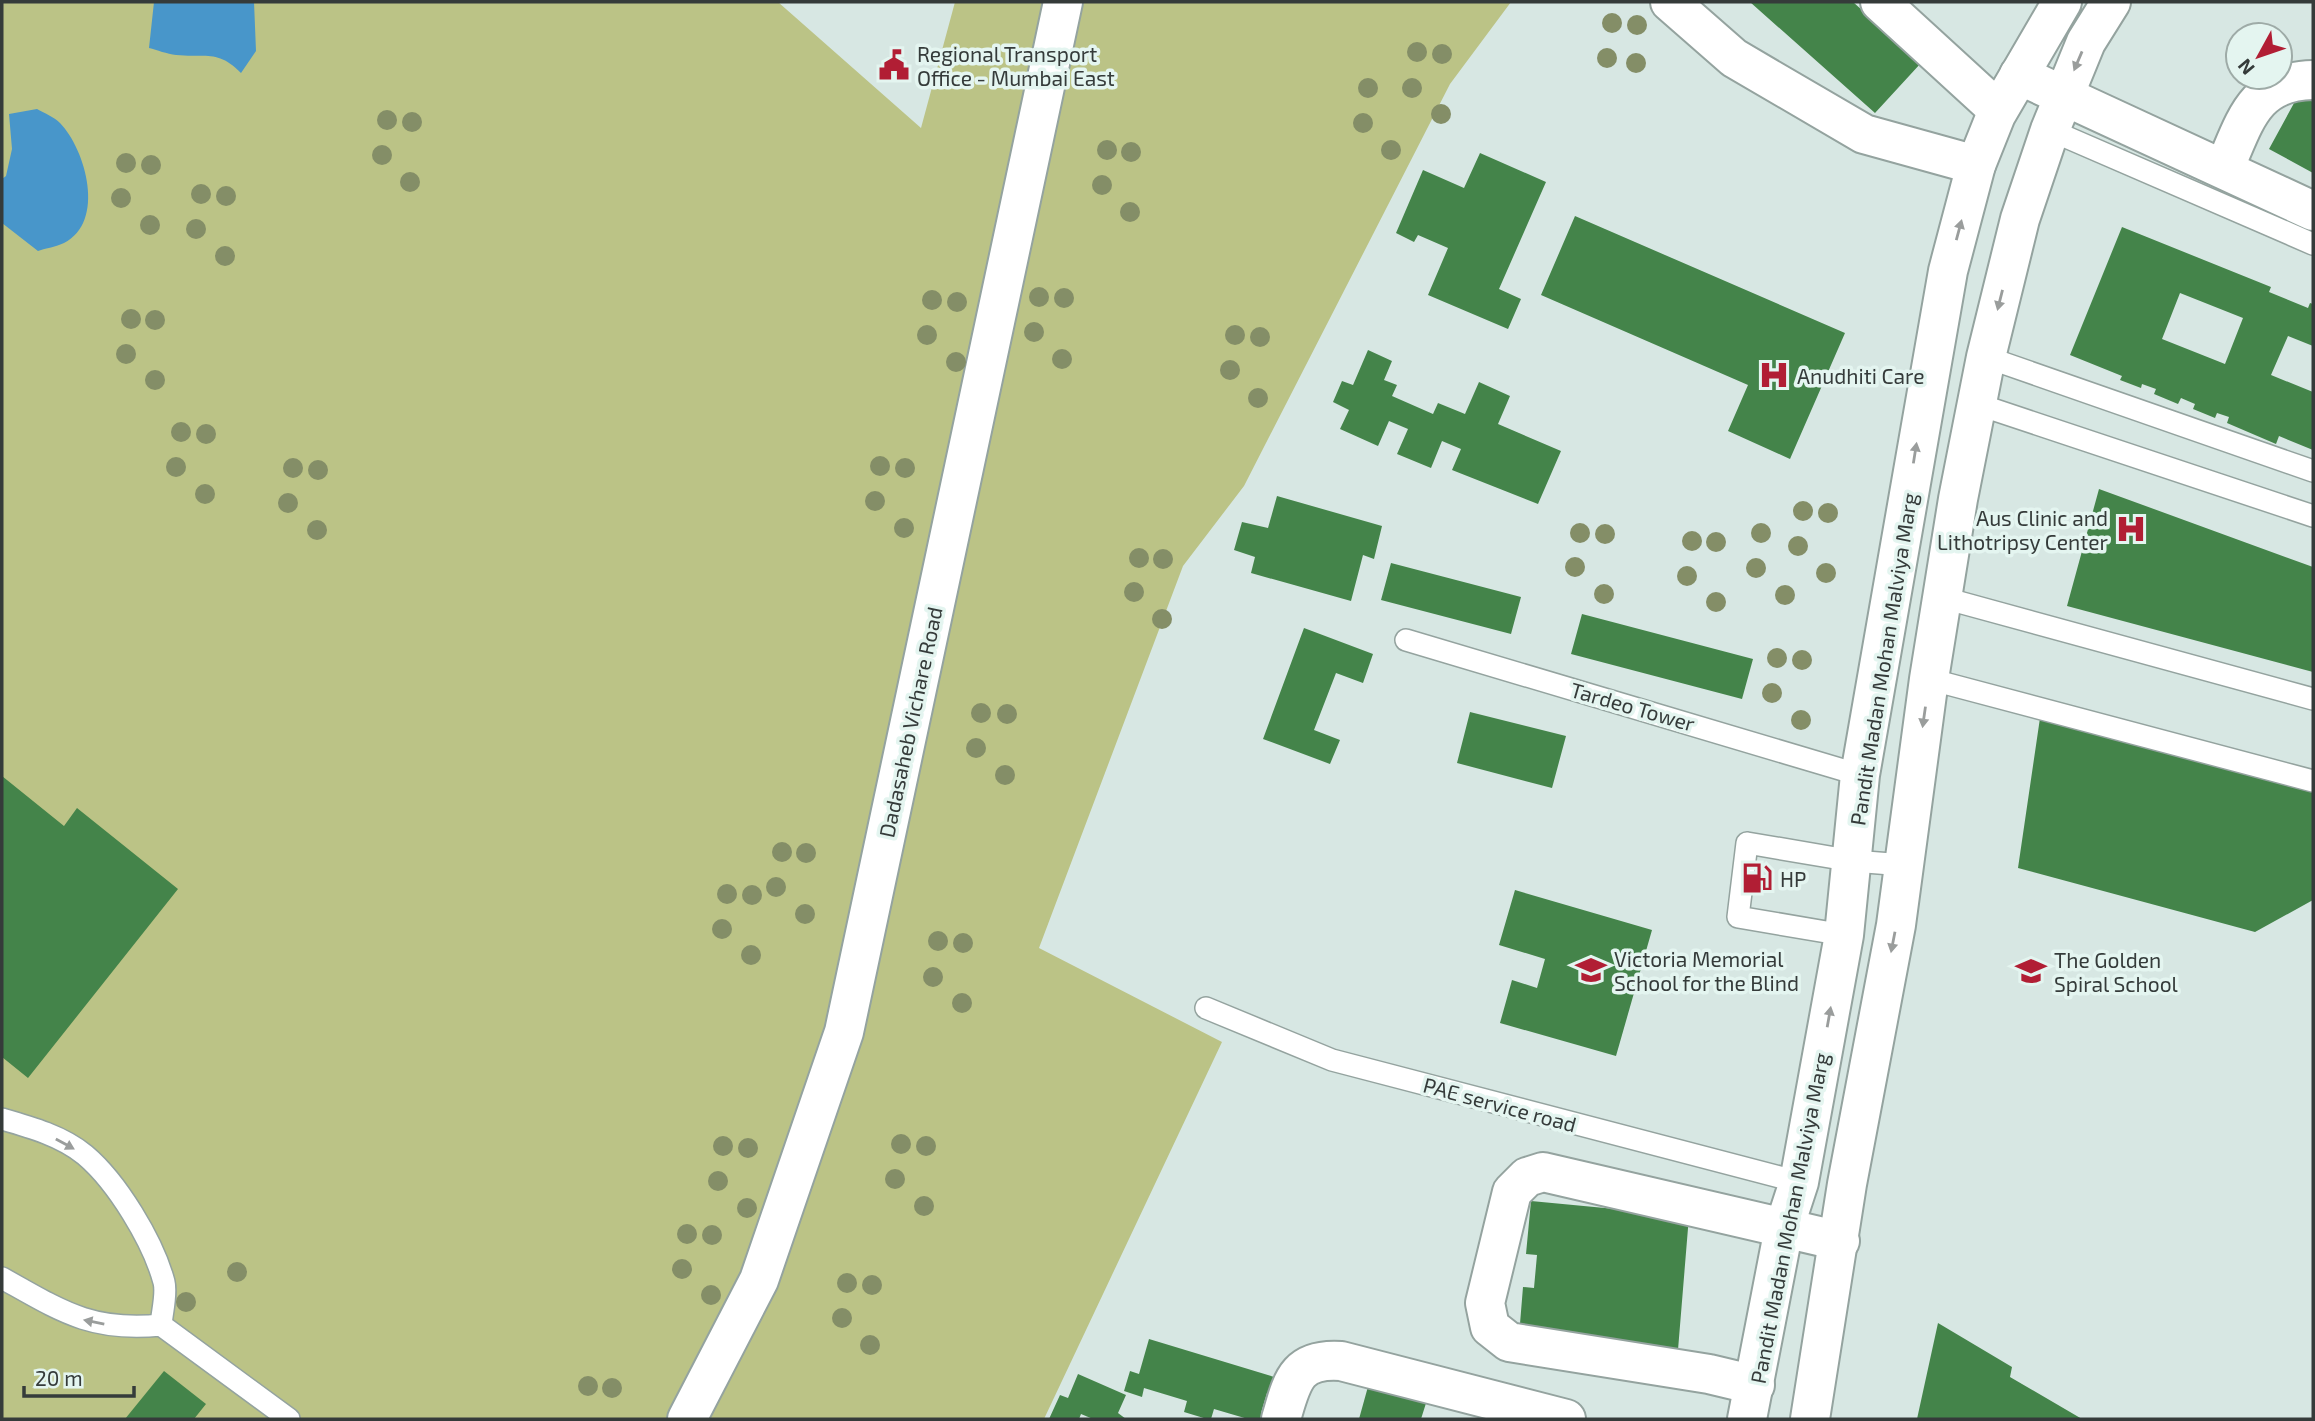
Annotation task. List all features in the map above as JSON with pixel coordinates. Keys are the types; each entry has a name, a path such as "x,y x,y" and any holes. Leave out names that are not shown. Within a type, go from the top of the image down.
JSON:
{"street":[{"name":"Dadasaheb Vichare Road","path":"687,1419 759,1280 844,1032 1063,2"},
{"path":"1670,2 1734,58 1864,134 1976,165"},
{"path":"1880,2 1998,110"},
{"name":"Pandit Madan Mohan Malviya Marg","path":"1751,1402 1784,1228 1799,1182 1844,935 1860,775 1948,271 1976,165 1998,110 2062,2"},
{"path":"1810,1419 1904,865 1929,679 1986,357 2020,219 2056,113 2086,43 2111,2"},
{"path":"2019,75 2056,113 2224,169 2313,211"},
{"path":"2224,169 2259,97 2276,86 2293,80 2313,80"},
{"path":"1751,1402 1709,1374 1509,1342 1490,1327 1485,1303 1512,1192 1527,1177 1543,1172 1840,1241"},
{"path":"1281,1419 1296,1374 1323,1359 1341,1360 1566,1419"}],"lane":[{"path":"2056,113 2313,244"},
{"path":"1986,357 2313,471"},
{"path":"1977,404 2313,516"},
{"path":"1944,598 2313,699"},
{"name":"Tardeo Tower","path":"1406,639 1860,775"},
{"path":"1929,679 2313,781"},
{"path":"1844,935 1738,917 1747,844 1853,862 1904,865"},
{"name":"PAE service road","path":"1206,1008 1332,1060 1799,1182"},
{"path":"2,1119 42,1131 84,1155 120,1196 146,1239 165,1284 161,1325"},
{"path":"2,1278 84,1321 130,1328 161,1325 289,1419"}],"green space":[{"path":"2,2 778,2 921,128 955,2 1511,2 1450,84 1244,486 1183,566 1039,948 1222,1042 1044,1419 2,1419"}],"water":[{"path":"154,2 254,2 256,51 241,73 225,60 211,56 176,55 149,48"},
{"path":"37,109 58,121 69,135 84,167 88,185 85,219 77,233 58,246 38,251 2,223 2,179 6,176 12,149 9,114"}],"building":[{"path":"1750,2 1853,2 1921,63 1875,113"},
{"path":"2299,94 2313,102 2313,173 2269,149"},
{"path":"1480,153 1546,182 1499,289 1521,299 1508,329 1428,295 1448,248 1418,235 1414,242 1396,233 1423,170 1464,188"},
{"path":"1575,216 1845,333 1790,459 1728,431 1748,385 1541,295"},
{"path":"2122,227 2271,287 2269,292 2308,308 2310,303 2313,304 2313,346 2288,336 2271,375 2313,392 2313,450 2279,436 2276,444 2227,423 2229,417 2217,413 2215,418 2193,409 2195,404 2181,398 2178,404 2154,394 2156,389 2142,384 2141,388 2120,380 2122,376 2070,355","holes":["2180,293 2243,318 2225,364 2162,339"]},
{"path":"1368,350 1392,361 1384,380 1397,385 1392,396 1433,414 1438,403 1465,414 1479,382 1510,396 1498,424 1561,451 1538,504 1452,470 1461,449 1442,441 1431,468 1397,454 1408,429 1389,421 1378,446 1340,429 1349,410 1333,402 1342,381 1353,385"},
{"path":"2099,489 2313,567 2313,672 2067,606"},
{"path":"1277,496 1382,526 1374,559 1363,555 1351,601 1251,573 1255,557 1234,550 1242,522 1268,528"},
{"path":"1391,563 1521,597 1511,634 1381,600"},
{"path":"1582,614 1753,659 1742,699 1571,654"},
{"path":"1304,628 1373,654 1363,683 1336,673 1314,730 1340,740 1330,764 1263,739"},
{"path":"1470,712 1566,736 1552,788 1457,763"},
{"path":"2040,718 2313,787 2313,900 2255,932 2018,868"},
{"path":"2,776 64,826 77,808 178,889 28,1078 2,1057"},
{"name":"Victoria Memorial School for the Blind","path":"1515,890 1652,930 1616,1056 1500,1023 1512,980 1537,988 1545,959 1499,945"},
{"path":"1531,1201 1689,1216 1678,1350 1519,1336 1523,1287 1534,1288 1537,1255 1526,1254"},
{"path":"1938,1323 2012,1367 2010,1377 2082,1419 1917,1419"},
{"path":"1149,1339 1281,1379 1276,1396 1267,1393 1261,1413 1274,1417 1273,1419 1248,1419 1214,1409 1211,1419 1207,1419 1184,1412 1187,1401 1144,1388 1142,1397 1124,1391 1130,1371 1139,1374"},
{"path":"164,1371 206,1404 194,1419 125,1419"},
{"path":"1078,1374 1126,1395 1118,1413 1126,1419 1093,1419 1081,1414 1079,1419 1049,1419 1060,1395 1068,1398"},
{"path":"1369,1383 1427,1400 1421,1419 1359,1419"}],"place":[{"name":"Regional Transport Office - Mumbai East","path":"894,65"},
{"name":"Anudhiti Care","path":"1774,375"},
{"name":"Aus Clinic and Lithotripsy Center","path":"2131,529"},
{"name":"HP","path":"1757,878"},
{"name":"Victoria Memorial School for the Blind","path":"1591,970"},
{"name":"The Golden Spiral School","path":"2031,971"}]}
